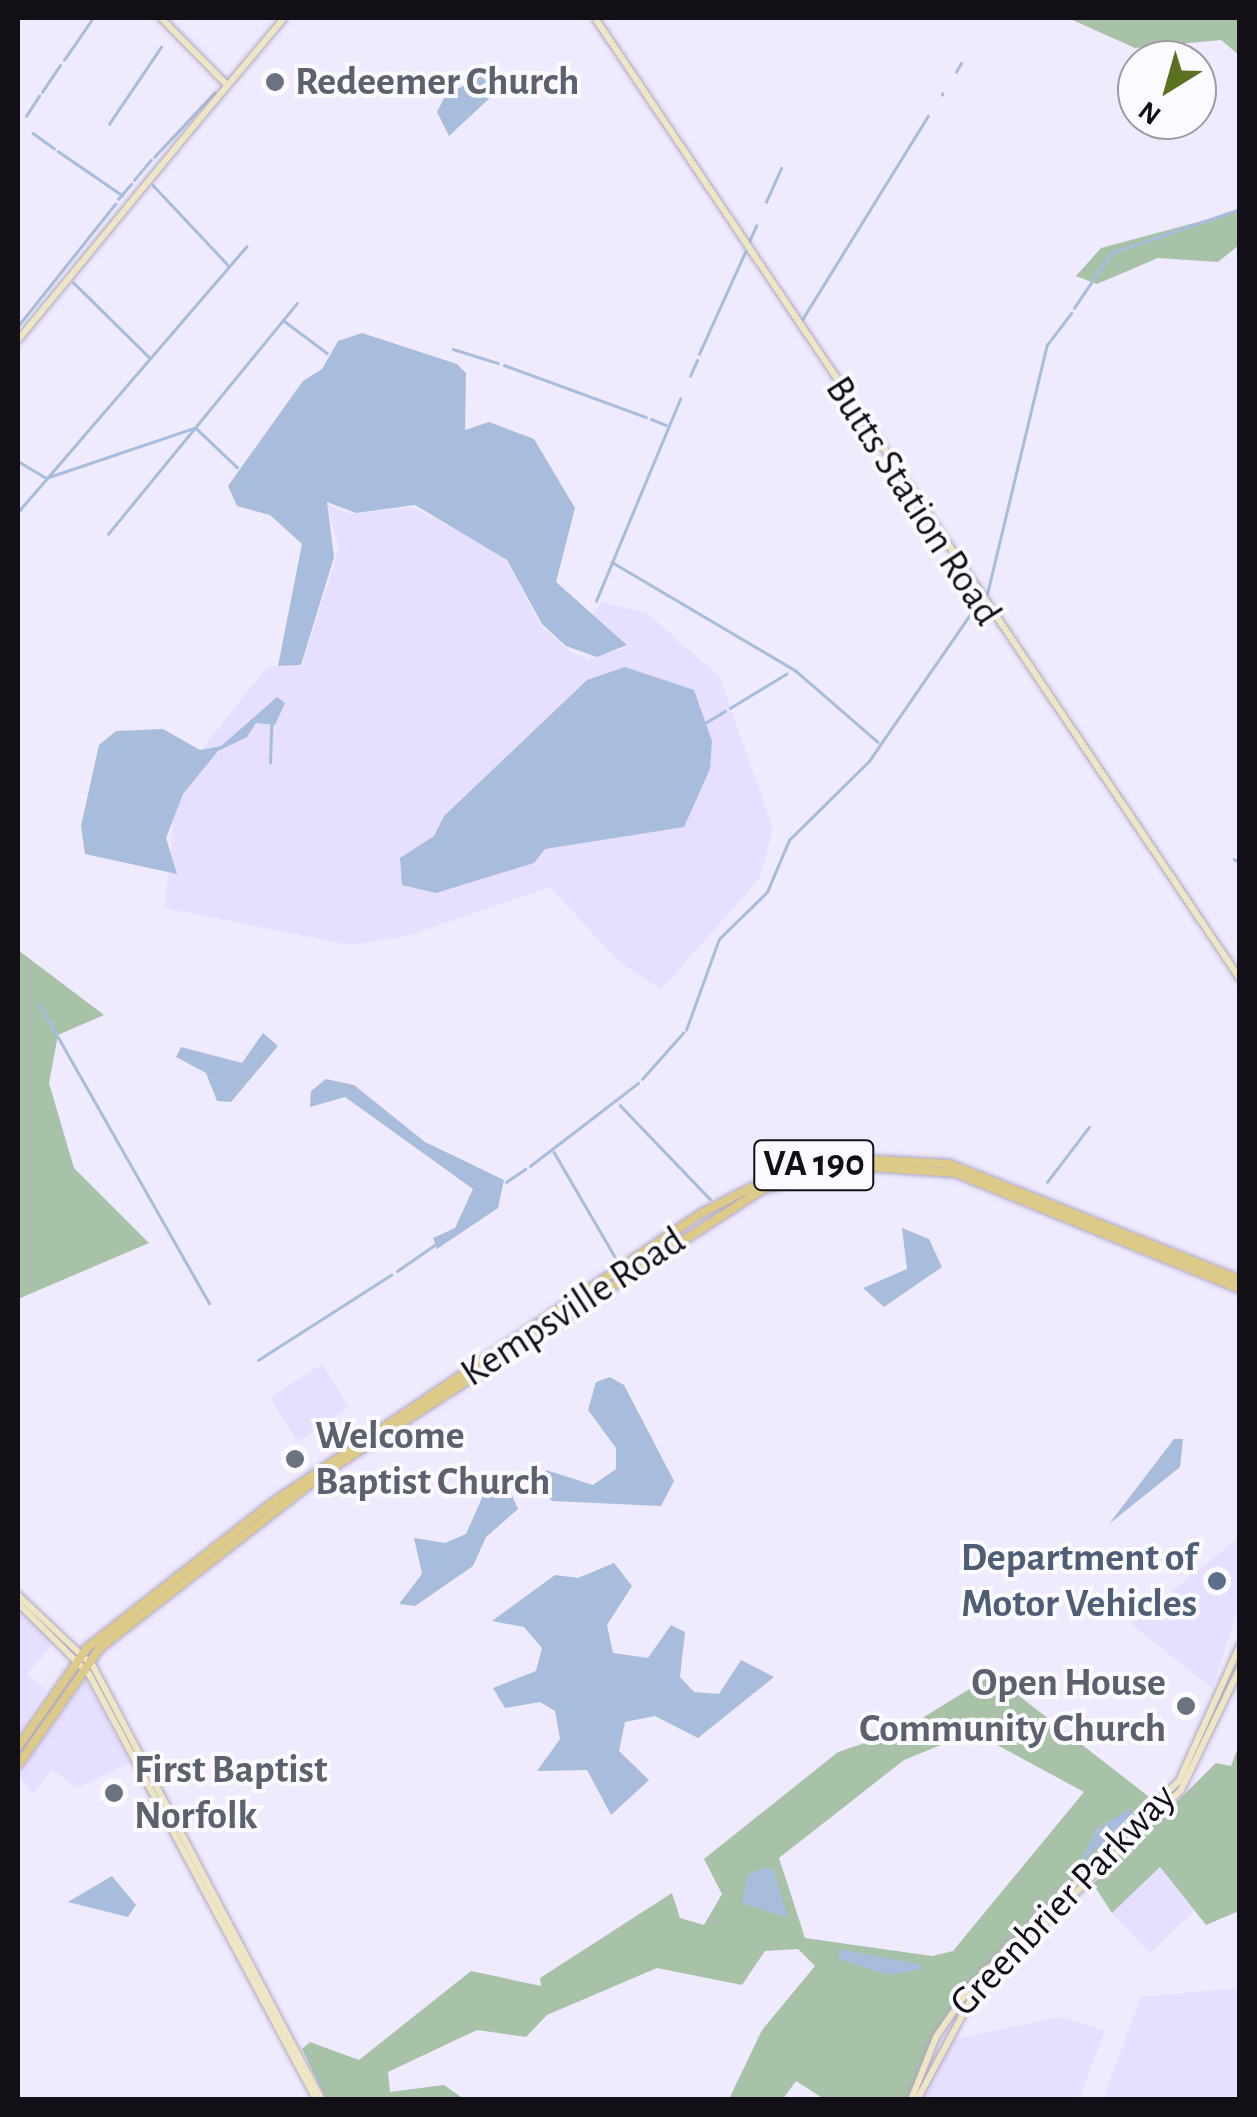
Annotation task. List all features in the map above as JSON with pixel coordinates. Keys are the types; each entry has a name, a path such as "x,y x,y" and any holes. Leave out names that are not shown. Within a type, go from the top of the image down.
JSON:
{"main road":[{"path":"161,18 228,86"},
{"path":"18,340 284,18"},
{"name":"Butts Station Road","path":"595,18 1240,979"},
{"name":"Kempsville Road","path":"18,1748 83,1659 366,1434 705,1210 784,1174 881,1158 961,1167 1240,1280"},
{"name":"Kempsville Road","path":"18,1765 83,1659 363,1445 708,1218 786,1181 871,1166 956,1173 1240,1289"},
{"path":"18,1599 83,1659 319,2100"},
{"name":"Greenbrier Parkway","path":"914,2100 933,2043 971,1986 1182,1777 1240,1646"},
{"name":"Greenbrier Parkway","path":"914,2100 972,1995 1184,1785 1240,1668"}],"shaded area":[{"path":"327,504 350,514 412,507 472,538 507,561 541,626 569,651 589,660 629,646 593,614 602,602 647,613 719,676 773,828 760,878 661,990 618,961 550,887 408,936 349,945 165,908 174,814 209,739 267,667 302,666 339,548"},
{"path":"322,1364 349,1407 298,1442 270,1398"},
{"path":"1239,1537 1239,1606 1212,1688 1131,1624"},
{"path":"18,1607 55,1641 27,1674 46,1690 18,1735"},
{"path":"86,1679 130,1763 77,1788 52,1770 32,1795 18,1774"},
{"path":"1160,1867 1194,1911 1150,1953 1112,1913"},
{"path":"1239,1988 1239,2099 1103,2099 1141,1997"},
{"path":"1062,2017 1105,2031 1079,2099 919,2100 943,2041"}],"green space":[{"path":"1068,18 1239,18 1239,55 1221,40 1117,40"},
{"path":"1239,211 1239,245 1218,262 1158,258 1097,284 1076,276 1101,248"},
{"path":"18,950 104,1015 58,1035 49,1083 74,1168 149,1243 18,1299"},
{"path":"992,1675 1157,1803 966,1986 907,2099 824,2099 796,2081 783,2099 729,2099 762,2030 815,1966 798,1949 765,1951 742,1985 657,1968 547,2015 526,2037 477,2030 388,2072 390,2092 444,2085 464,2099 326,2099 302,2049 310,2042 359,2060 471,1971 541,1986 540,1978 672,1893 680,1918 704,1925 722,1894 704,1859 838,1752 903,1730","holes":["973,1732 1084,1792 953,1951 932,1956 805,1938 779,1858 904,1760"]},
{"path":"1239,1745 1239,1911 1206,1925 1160,1867 1112,1913 1093,1884 1216,1763 1231,1766"}],"water":[{"path":"483,75 493,95 449,136 437,112 445,96"},
{"path":"362,333 457,364 466,373 465,430 489,422 534,439 575,508 556,582 627,645 597,657 566,646 542,624 507,560 415,505 356,513 327,502 334,557 301,665 278,666 302,544 270,515 237,506 228,486 303,381 322,369 338,341"},
{"path":"625,667 694,690 712,741 710,769 684,827 545,849 534,863 436,893 402,885 400,858 434,836 444,816 587,680"},
{"path":"277,697 285,703 275,725 256,723 247,737 218,751 183,794 166,838 177,874 85,854 81,826 99,745 116,731 163,729 200,750 221,746"},
{"path":"263,1033 278,1046 231,1102 217,1101 206,1073 176,1057 181,1047 242,1063"},
{"path":"326,1079 354,1085 425,1142 504,1180 498,1208 437,1249 433,1238 455,1228 473,1189 345,1097 310,1107 311,1091"},
{"path":"902,1228 929,1239 942,1267 884,1307 863,1288 907,1269"},
{"path":"610,1377 624,1385 674,1481 661,1506 552,1501 538,1484 546,1470 593,1485 616,1469 616,1448 588,1410 596,1382"},
{"path":"1174,1439 1183,1439 1180,1467 1109,1524"},
{"path":"506,1482 518,1509 486,1537 473,1566 415,1606 399,1604 422,1574 414,1538 445,1543 466,1534 485,1491"},
{"path":"614,1563 632,1586 607,1625 613,1653 648,1658 671,1625 685,1632 680,1677 694,1692 719,1694 741,1660 774,1677 698,1738 655,1716 625,1722 619,1751 649,1780 611,1815 587,1770 537,1771 560,1739 555,1711 540,1702 505,1708 493,1688 536,1671 542,1648 524,1627 492,1621 555,1575 578,1578"},
{"path":"1131,1808 1133,1819 1079,1864 1097,1829"},
{"path":"767,1867 774,1871 788,1918 742,1903 747,1875"},
{"path":"112,1876 136,1905 128,1917 68,1902"},
{"path":"839,1949 919,1964 922,1969 889,1975 839,1959"}],"waterway":[{"path":"64,60 93,18"},
{"path":"109,124 161,47"},
{"path":"956,72 961,63"},
{"path":"42,92 60,65"},
{"path":"154,157 214,93"},
{"path":"26,116 39,96"},
{"path":"800,323 928,116"},
{"path":"33,133 54,148"},
{"path":"58,151 122,195"},
{"path":"134,180 151,160"},
{"path":"766,202 781,168"},
{"path":"118,199 131,184"},
{"path":"153,185 228,265"},
{"path":"18,326 115,204"},
{"path":"1074,308 1111,253 1240,209"},
{"path":"748,244 756,226"},
{"path":"18,512 246,247"},
{"path":"699,354 745,252"},
{"path":"73,282 149,357"},
{"path":"108,534 297,303"},
{"path":"987,594 1047,345 1071,313"},
{"path":"283,320 327,353"},
{"path":"453,349 498,363"},
{"path":"690,376 697,360"},
{"path":"504,365 646,417"},
{"path":"596,601 680,399"},
{"path":"651,419 666,425"},
{"path":"18,461 46,478 194,428"},
{"path":"196,428 237,467"},
{"path":"612,562 796,671 878,742"},
{"path":"686,1030 719,939 767,892 789,840 869,761 974,609"},
{"path":"730,708 786,674"},
{"path":"705,723 725,711"},
{"path":"270,763 271,725"},
{"path":"1234,859 1240,863"},
{"path":"40,1005 209,1303"},
{"path":"642,1079 683,1033"},
{"path":"530,1166 638,1083"},
{"path":"620,1105 710,1199"},
{"path":"1047,1182 1089,1127"},
{"path":"554,1152 618,1262"},
{"path":"506,1182 525,1169"},
{"path":"397,1271 436,1244"},
{"path":"258,1360 391,1275"}],"place":[{"name":"Redeemer Church","path":"275,82"},
{"name":"Welcome Baptist Church","path":"295,1459"},
{"name":"Department of Motor Vehicles","path":"1217,1581"},
{"name":"Open House Community Church","path":"1186,1706"},
{"name":"First Baptist Norfolk","path":"114,1793"}]}
